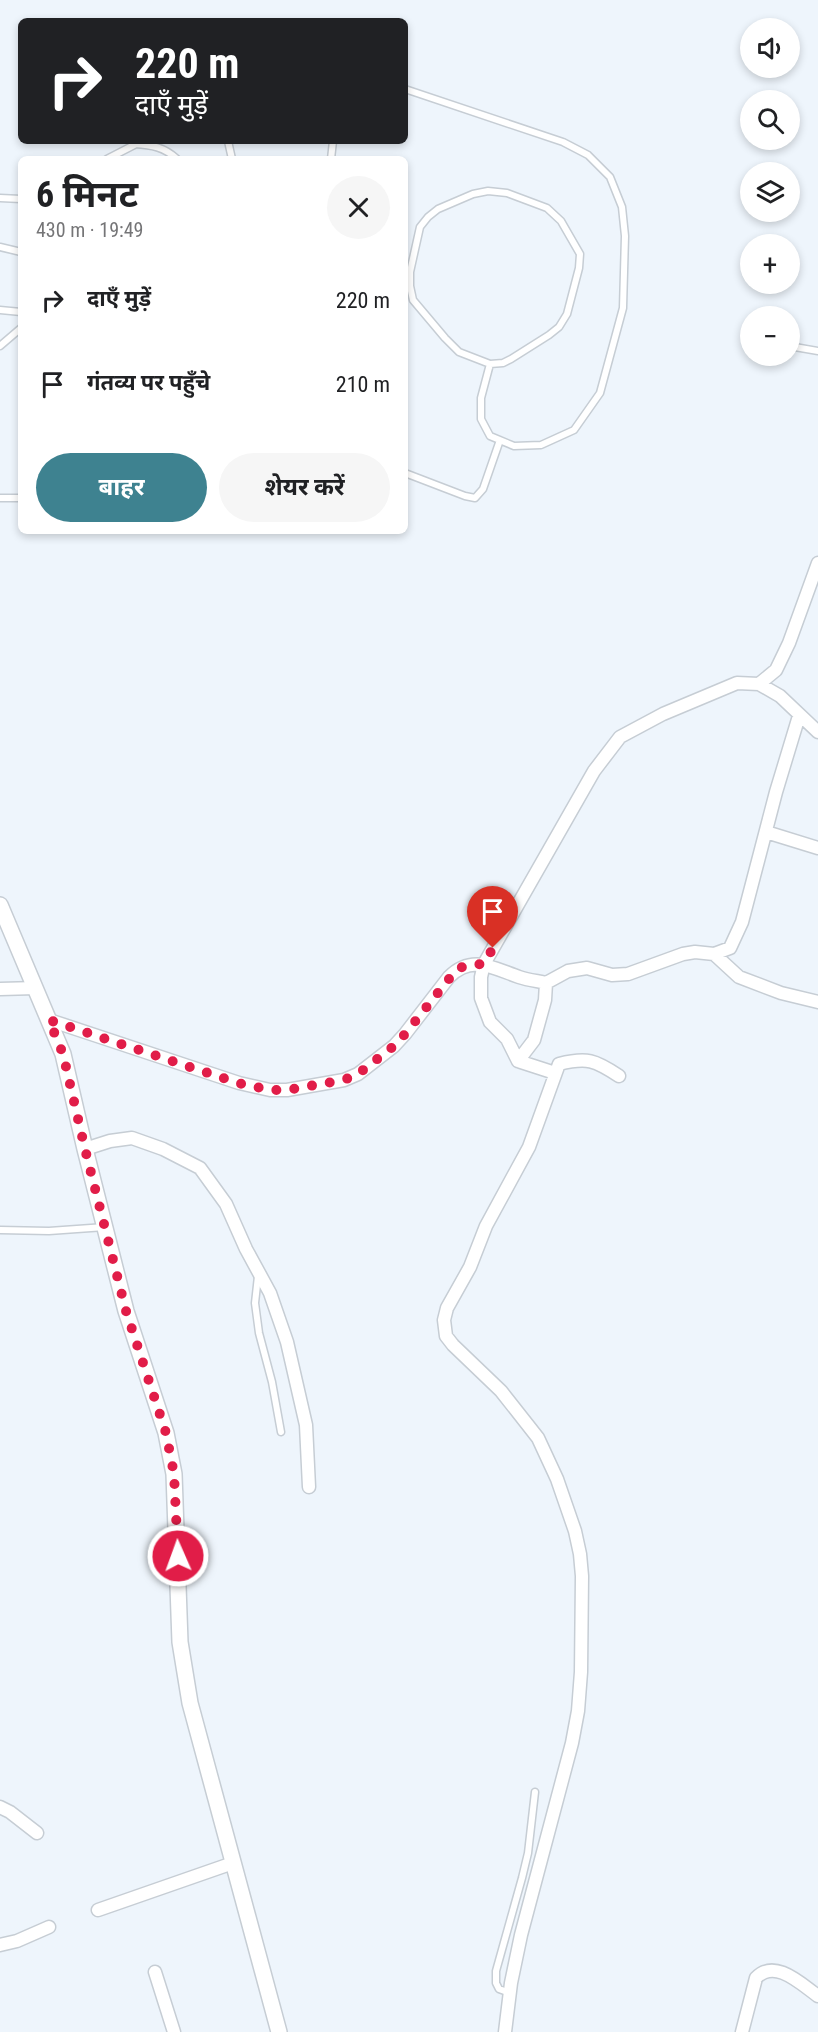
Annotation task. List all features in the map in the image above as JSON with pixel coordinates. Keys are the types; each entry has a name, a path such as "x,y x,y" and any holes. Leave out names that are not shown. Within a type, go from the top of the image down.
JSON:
{"street":[{"path":"759,684 777,670 818,563"},
{"path":"555,1073 518,1061 507,1039 490,1022 481,998 481,977 484,964 594,771 620,736 663,714 738,683 759,684 780,696 818,732"},
{"path":"49,1020 238,1083 270,1090 287,1090 344,1080 358,1074 400,1040 457,969 468,965 484,964 522,978 546,983 568,971 587,968 612,975 628,974 683,954 695,952 714,954 730,948 742,922 799,716"},
{"path":"766,832 818,848"},
{"path":"0,905 63,1054 126,1311 166,1433 174,1474 180,1642 190,1703 278,2031"},
{"path":"714,954 740,977 781,993 818,1002"},
{"path":"518,1061 534,1040 545,1000 546,983"},
{"path":"0,989 36,988"},
{"path":"505,2032 521,1935 572,1743 578,1711 581,1672 582,1576 575,1531 557,1479 538,1438 501,1391 453,1345 446,1336 444,1320 447,1308 470,1267 486,1226 529,1147 559,1064 579,1059 591,1061 619,1076"},
{"path":"85,1149 110,1141 132,1138 163,1149 200,1168 226,1204 270,1293 287,1342 306,1425 309,1487"},
{"path":"0,1807 38,1833"},
{"path":"98,1910 233,1863"},
{"path":"0,1946 49,1927"},
{"path":"742,2032 756,1978 761,1972 774,1970 782,1973 818,1996"},
{"path":"155,1972 174,2032"}],"lane":[{"path":"408,90 563,142 588,155 610,177 622,207 625,236 623,308 600,393 574,430 541,445 514,446 490,436 481,419 482,398 490,364"},
{"path":"113,156 136,144"},
{"path":"146,144 153,145 174,156"},
{"path":"488,191 507,194 547,208 561,221 579,254 579,268 567,314 559,327 511,359 503,363 490,364 459,351 445,338 413,300 410,286 410,272 420,227 428,217 438,209 473,194 488,191"},
{"path":"0,198 18,199"},
{"path":"0,247 18,251"},
{"path":"0,309 18,312"},
{"path":"0,346 18,331"},
{"path":"800,348 818,351"},
{"path":"408,474 475,498 483,489 500,440"},
{"path":"0,498 18,498"},
{"path":"0,1230 49,1231 105,1227"},
{"path":"259,1272 255,1303 259,1333 272,1382 281,1432"},
{"path":"510,1993 499,1989 496,1983 496,1971 522,1878 535,1792"}],"route":[{"path":"178,1556 174,1474 166,1433 126,1311 63,1054 49,1020 238,1083 270,1090 287,1090 344,1080 358,1074 394,1046 457,969 468,965 484,964 493,948"}]}
